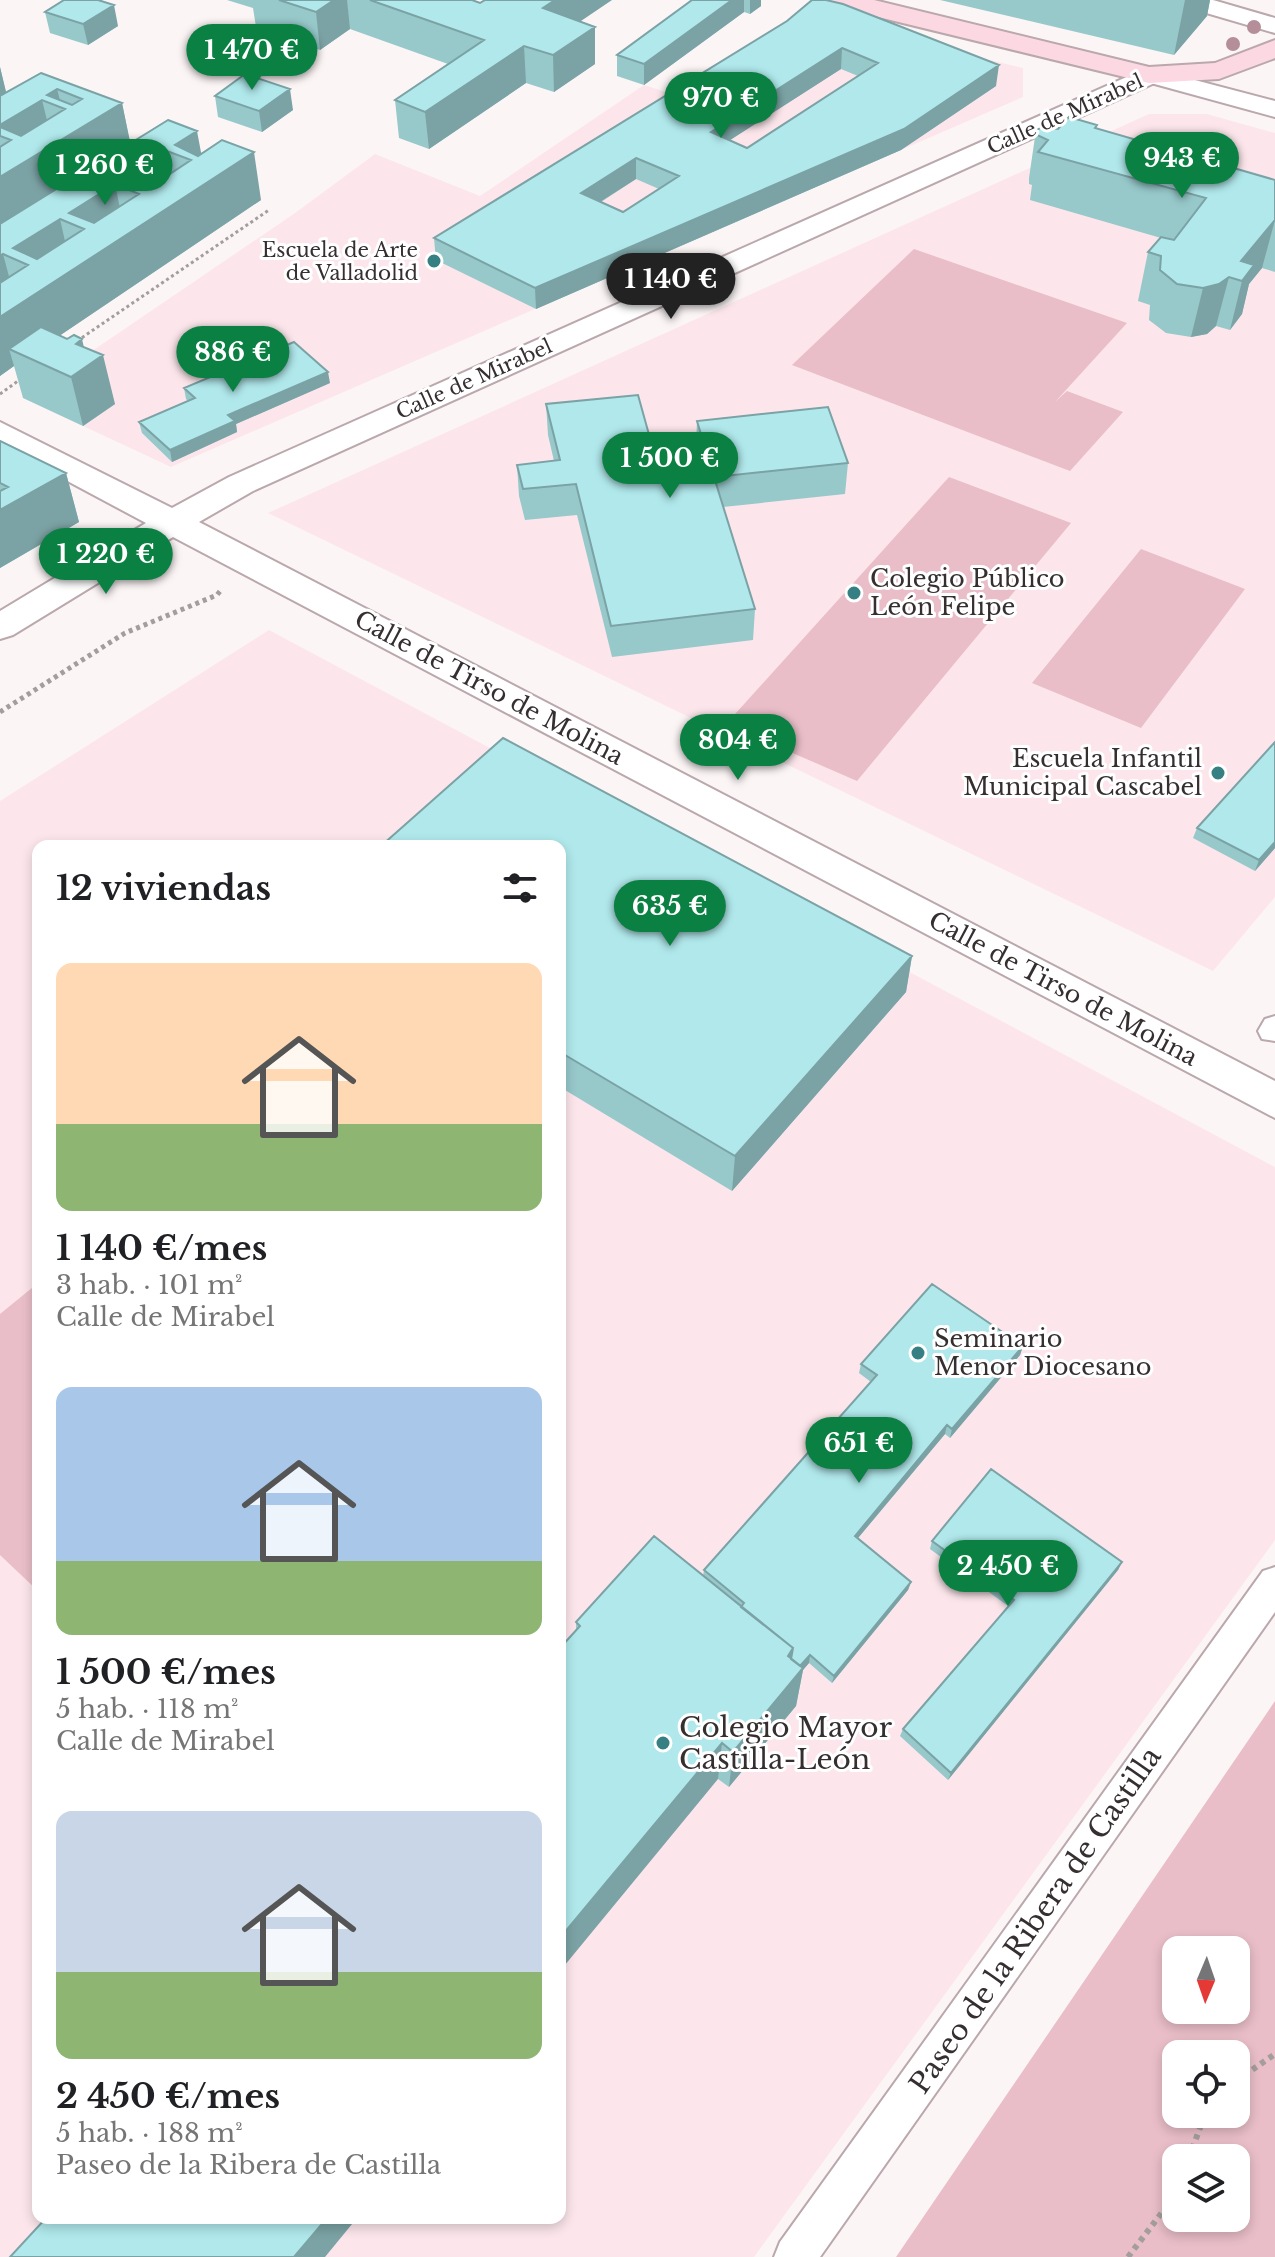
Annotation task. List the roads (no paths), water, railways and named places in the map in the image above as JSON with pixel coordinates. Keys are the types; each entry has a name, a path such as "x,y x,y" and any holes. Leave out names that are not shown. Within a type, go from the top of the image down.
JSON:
{"main road":[{"path":"856,1 1149,75"},
{"name":"Calle de Mirabel","path":"1149,75 1219,71 1275,48"}],"street":[{"path":"1187,0 1275,26"},
{"path":"1149,75 1275,109"},
{"name":"Calle de Mirabel","path":"0,627 241,484 1149,75"},
{"name":"Calle de Tirso de Molina","path":"0,432 110,486 170,524 1275,1101"},
{"name":"Paseo de la Ribera de Castilla","path":"795,2257 1275,1583"}],"place":[{"name":"Escuela de Arte de Valladolid","path":"434,261"},
{"name":"Colegio Público León Felipe","path":"854,593"},
{"name":"Escuela Infantil Municipal Cascabel","path":"1218,773"},
{"name":"Seminario Menor Diocesano","path":"918,1353"},
{"name":"Colegio Mayor Castilla-León","path":"663,1743"}]}
